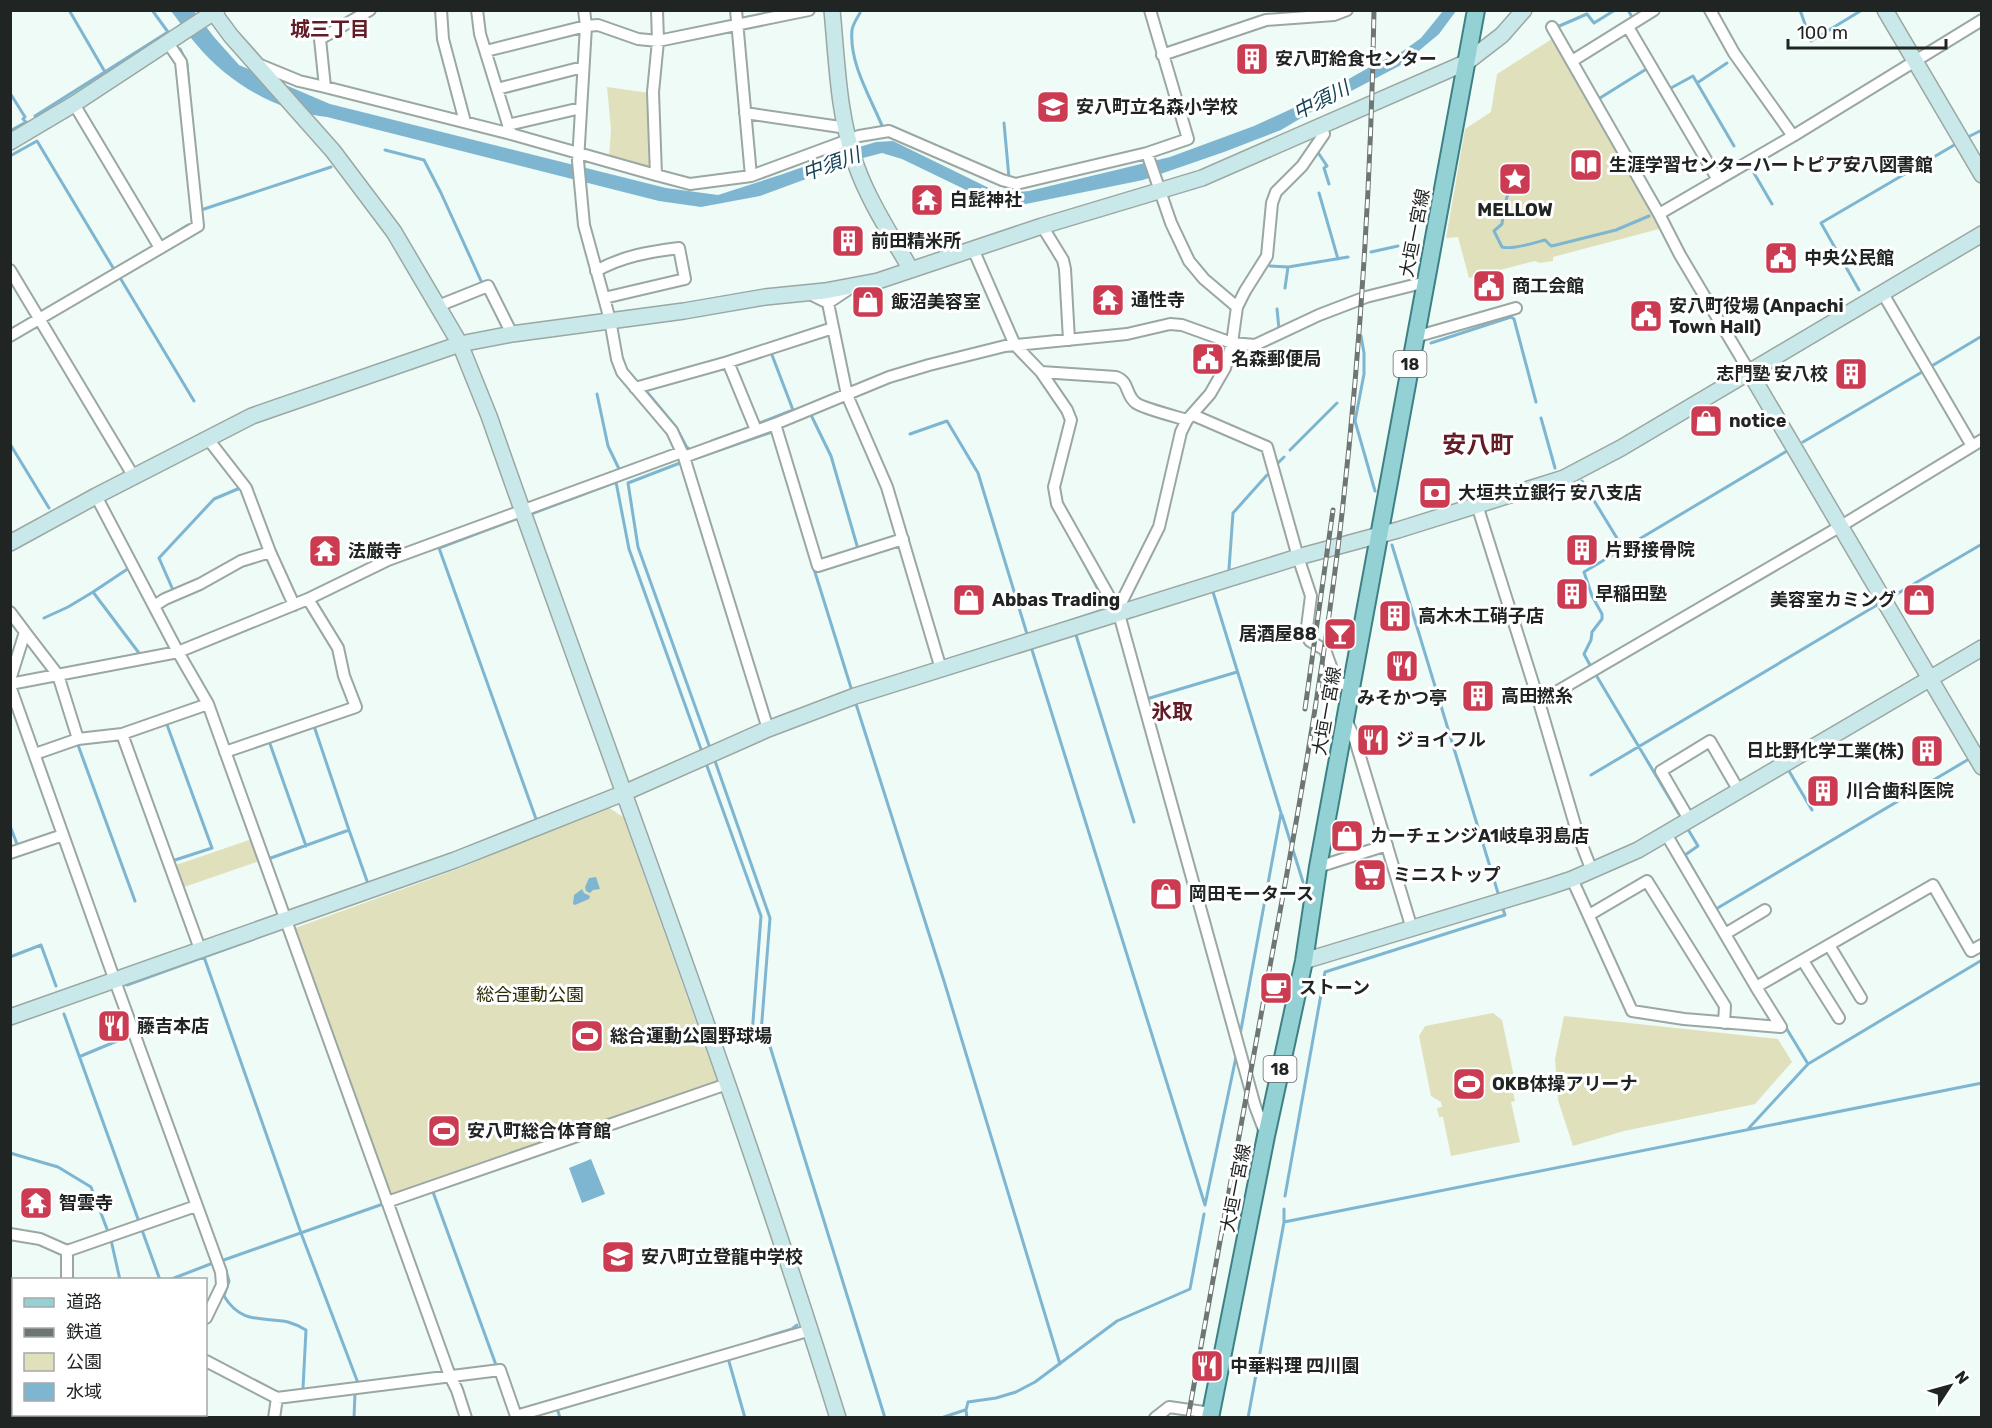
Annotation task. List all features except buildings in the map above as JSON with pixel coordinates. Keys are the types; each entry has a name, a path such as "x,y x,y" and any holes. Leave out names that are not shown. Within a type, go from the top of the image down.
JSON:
{"main road":[{"name":"大垣一宮線","path":"1211,1415 1266,1136 1304,961 1318,867 1476,10"}],"street":[{"path":"325,87 320,39 370,10"},
{"path":"441,10 443,39 465,122"},
{"path":"477,10 480,34 510,129"},
{"path":"584,10 586,26 578,158 579,185 584,225 610,320 617,359 622,372 672,431 683,455 768,729"},
{"path":"656,175 653,92 658,41 657,10"},
{"path":"736,10 751,177"},
{"path":"486,51 586,26 598,25 638,39 658,41 809,10"},
{"path":"832,10 840,93 856,165 868,194 912,270"},
{"path":"255,63 299,81 465,122 510,129 578,158 690,184 751,177 849,138 889,131 1016,184 1148,155 1188,139 1150,10"},
{"path":"1162,55 1266,20 1335,15 1347,10"},
{"path":"10,543 252,416 460,344 512,334 852,287 912,270 1158,185 1202,178 1467,62 1502,35 1524,10"},
{"path":"1572,61 1654,10"},
{"path":"1710,10 1734,53 1793,136"},
{"path":"1885,11 1982,175"},
{"path":"10,142 168,44 212,13 333,151 394,232 460,344 489,417 727,1084 811,1330 838,1418"},
{"path":"1659,214 1793,136 1982,20"},
{"path":"1552,27 1680,255 1982,767"},
{"path":"1628,27 1718,180"},
{"path":"10,336 198,226 181,62 168,44"},
{"path":"497,89 583,67"},
{"path":"284,96 299,81"},
{"path":"74,104 160,248"},
{"path":"510,129 581,108"},
{"path":"745,113 849,138"},
{"path":"1119,614 1121,603 1159,526 1181,432 1210,394 1225,368 1238,307 1245,291 1267,256 1272,203 1276,192 1302,166 1319,142 1324,134 1321,127"},
{"path":"1148,155 1180,245 1189,261 1204,279 1238,307"},
{"path":"1042,226 1063,261 1065,269 1069,340"},
{"path":"10,1017 455,860 624,793 768,729 855,696 1298,557 1477,506 1564,478 1584,469 1982,234"},
{"path":"596,271 616,260 644,252 679,248 685,279 604,298"},
{"path":"973,249 1015,345 1041,372 1067,410 1071,420 1054,487 1057,504 1119,614 1255,1106 1266,1136"},
{"path":"10,270 134,477"},
{"path":"10,683 178,652 308,599 388,560 775,424 888,377 929,365 1015,345 1127,334 1170,324 1182,325 1232,343 1255,345 1319,315 1366,297 1426,282"},
{"path":"438,306 488,286 512,334"},
{"path":"828,303 852,287"},
{"path":"1539,702 1841,526 1977,443 1882,292"},
{"path":"808,293 828,303"},
{"path":"828,303 847,395 887,487 941,669"},
{"path":"1415,337 1516,308"},
{"path":"635,388 728,362 832,328"},
{"path":"728,362 756,430"},
{"path":"1041,372 1116,377 1127,384 1128,391 1136,403 1190,418 1267,447 1311,596 1306,635 1310,641 1325,650 1337,683 1351,685"},
{"path":"775,424 819,566 903,539"},
{"path":"208,439 246,488 270,552 294,604"},
{"path":"96,496 208,704 450,1376 458,1390 466,1418"},
{"path":"1477,506 1578,834 1592,871"},
{"path":"154,606 165,598 200,584 241,561 270,552"},
{"path":"225,752 356,707 344,676 338,648 308,599"},
{"path":"10,612 58,675 78,740"},
{"path":"25,632 10,683 221,1272 222,1286 207,1316"},
{"path":"1304,961 1592,871 1666,834 1982,648"},
{"path":"35,754 78,740 123,734 208,704"},
{"path":"1346,719 1355,740 1412,929"},
{"path":"123,734 200,949"},
{"path":"1690,820 1660,771 1710,741 1739,791"},
{"path":"1572,879 1632,1011 1684,1019 1781,1028 1666,834"},
{"path":"10,853 63,835"},
{"path":"1318,867 1388,845"},
{"path":"1589,915 1647,881 1725,1006 1724,1023"},
{"path":"1756,987 1934,885 1971,951 1982,945"},
{"path":"1725,934 1765,910"},
{"path":"1829,945 1861,999"},
{"path":"1803,961 1839,1018"},
{"path":"387,1202 727,1084"},
{"path":"10,1234 40,1239 67,1251 196,1206"},
{"path":"67,1251 67,1278"},
{"path":"207,1362 277,1398 500,1370 516,1416 811,1330"},
{"path":"274,1418 277,1398"},
{"path":"1155,1418 1169,1407 1211,1415"}],"green space":[{"path":"1552,39 1653,210 1659,229 1553,257 1553,261 1540,263 1535,261 1469,278 1458,237 1446,238 1465,129 1491,112 1497,74"},
{"path":"607,87 649,93 653,168 609,158 611,129"},
{"name":"総合運動公園","path":"608,807 623,817 717,1081 392,1198 295,928 458,869"},
{"path":"252,839 260,861 184,887 176,865"},
{"name":"OKB体操アリーナ","path":"1493,1013 1502,1020 1514,1077 1508,1090 1509,1093 1513,1092 1515,1101 1511,1102 1520,1142 1451,1156 1443,1117 1439,1117 1437,1108 1442,1107 1441,1102 1431,1096 1419,1036 1425,1026"},
{"path":"1564,1016 1778,1039 1792,1062 1755,1104 1624,1131 1573,1146 1558,1100 1555,1059"}],"water":[{"name":"中須川","path":"171,11 194,11 239,65 330,104 666,188 718,195 876,142 893,141 993,190 1008,193 1029,191 1170,157 1254,126 1315,98 1403,51 1421,38 1443,11 1456,11 1439,34 1403,64 1281,130 1143,180 1011,207 991,202 902,159 882,153 760,196 701,207 659,201 290,109 255,93 223,71 196,44"},
{"path":"596,877 600,889 590,893 586,891 585,887 589,878"},
{"path":"582,889 590,896 589,899 573,904 574,895"},
{"path":"591,1159 605,1194 582,1203 569,1168"}],"waterway":[{"path":"69,10 105,72"},
{"path":"35,116 168,32 152,10"},
{"path":"1557,27 1587,14 1594,23 1615,10"},
{"path":"1628,10 1632,17"},
{"path":"1800,10 1811,41 1862,10"},
{"path":"860,13 852,30 854,55 857,68 883,128"},
{"path":"180,49 187,64 189,88"},
{"path":"1697,83 1727,63"},
{"path":"1600,98 1648,68"},
{"path":"1671,88 1693,76 1734,146"},
{"path":"10,93 26,122 10,131"},
{"path":"1004,123 1009,178"},
{"path":"1970,136 1982,130"},
{"path":"10,156 37,141 115,271"},
{"path":"1859,290 1821,223 1956,144"},
{"path":"385,150 424,160 482,283"},
{"path":"1317,151 1327,166 1324,168 1329,184"},
{"path":"200,208 201,210 331,167"},
{"path":"1751,168 1772,204"},
{"path":"1529,172 1511,188 1502,224 1494,231 1502,247 1518,247 1545,240 1551,246 1556,245 1616,230 1649,216"},
{"path":"1319,193 1338,259"},
{"path":"167,238 188,225"},
{"path":"1371,252 1398,246"},
{"path":"1270,266 1288,267 1348,257"},
{"path":"1285,288 1288,267"},
{"path":"119,276 194,401"},
{"path":"1277,309 1279,329"},
{"path":"1431,343 1511,317 1514,319 1536,402"},
{"path":"1361,336 1364,374 1355,421 1375,491"},
{"path":"1930,367 1982,336"},
{"path":"757,424 793,410 772,355"},
{"path":"1803,442 1922,372"},
{"path":"647,392 676,427 686,446 692,449"},
{"path":"597,394 608,446 620,471"},
{"path":"1290,450 1337,403"},
{"path":"812,417 831,456 858,549"},
{"path":"1541,418 1555,468"},
{"path":"910,434 947,421 978,473 1027,634"},
{"path":"712,441 751,427"},
{"path":"691,460 773,433"},
{"path":"10,444 49,508"},
{"path":"1590,665 1584,654 1592,632 1602,619 1602,614 1592,596 1584,572 1787,451"},
{"path":"1277,464 1284,457"},
{"path":"680,463 628,483 638,547 710,748"},
{"path":"1229,569 1233,513 1267,475"},
{"path":"1582,481 1623,548"},
{"path":"531,514 616,482 629,549 702,752"},
{"path":"173,590 159,558 214,499 240,488"},
{"path":"516,519 439,548 536,819"},
{"path":"1895,595 1982,544"},
{"path":"1392,545 1498,893"},
{"path":"1057,625 1106,609 1107,606 1081,557"},
{"path":"129,568 93,592 139,653"},
{"path":"814,569 852,691"},
{"path":"44,618 93,592"},
{"path":"1213,592 1281,813 1240,1035"},
{"path":"1591,775 1877,605"},
{"path":"1076,635 1134,822"},
{"path":"1032,650 1205,1205"},
{"path":"1150,698 1237,672"},
{"path":"1596,675 1679,814"},
{"path":"856,704 944,981 1060,1364"},
{"path":"166,722 212,848 172,861"},
{"path":"268,859 349,830 314,726"},
{"path":"269,741 306,846"},
{"path":"78,745 135,901"},
{"path":"1716,909 1969,759"},
{"path":"715,761 770,918 761,1033"},
{"path":"707,766 761,916 752,1035"},
{"path":"1789,771 1812,810"},
{"path":"1282,815 1303,882"},
{"path":"10,826 17,844"},
{"path":"349,830 367,881"},
{"path":"1689,831 1698,846 1685,855 1722,920"},
{"path":"1285,1196 1325,972 1505,915 1502,906"},
{"path":"254,939 204,957 301,1233 358,1383"},
{"path":"10,957 41,945 56,986"},
{"path":"127,985 204,957"},
{"path":"1749,1128 1808,1064 1982,960"},
{"path":"64,1014 159,1278"},
{"path":"1785,1026 1808,1064"},
{"path":"81,1056 129,1036"},
{"path":"768,1040 885,1418"},
{"path":"1205,1205 1236,1057"},
{"path":"1248,1418 1284,1222 1982,1083"},
{"path":"10,1153 58,1167 91,1187 107,1229"},
{"path":"433,1192 496,1365"},
{"path":"221,1261 383,1204"},
{"path":"1284,1209 1284,1222"},
{"path":"967,1418 968,1402 1016,1392 1035,1382 1117,1321 1190,1289 1204,1214"},
{"path":"111,1240 120,1278"},
{"path":"174,1278 213,1263"},
{"path":"226,1271 229,1281 224,1296 237,1311 252,1318 288,1322 306,1330 303,1388"},
{"path":"760,1339 792,1329 797,1325"},
{"path":"728,1358 745,1418"},
{"path":"354,1418 355,1393"},
{"path":"557,1408 560,1418"},
{"path":"941,1418 965,1410"},
{"path":"142,1416 150,1418"}],"railway":[{"path":"1188,1418 1298,813 1333,588 1359,336 1367,206 1374,10"},
{"path":"1305,709 1333,510"}],"place":[{"name":"安八町給食センター","path":"1252,59"},
{"name":"安八町立名森小学校","path":"1053,107"},
{"name":"生涯学習センターハートピア安八図書館","path":"1586,165"},
{"name":"MELLOW","path":"1515,179"},
{"name":"白髭神社","path":"927,200"},
{"name":"前田精米所","path":"848,241"},
{"name":"中央公民館","path":"1781,258"},
{"name":"商工会館","path":"1489,286"},
{"name":"通性寺","path":"1108,300"},
{"name":"飯沼美容室","path":"868,302"},
{"name":"安八町役場 (Anpachi Town Hall)","path":"1646,316"},
{"name":"名森郵便局","path":"1208,359"},
{"name":"志門塾 安八校","path":"1851,374"},
{"name":"notice","path":"1706,421"},
{"name":"大垣共立銀行 安八支店","path":"1435,493"},
{"name":"片野接骨院","path":"1582,550"},
{"name":"法厳寺","path":"325,551"},
{"name":"早稲田塾","path":"1572,594"},
{"name":"Abbas Trading","path":"969,600"},
{"name":"美容室カミング","path":"1919,600"},
{"name":"高木木工硝子店","path":"1395,616"},
{"name":"居酒屋88","path":"1340,634"},
{"name":"みそかつ亭","path":"1402,666"},
{"name":"高田撚糸","path":"1478,696"},
{"name":"ジョイフル","path":"1373,740"},
{"name":"日比野化学工業(株)","path":"1927,751"},
{"name":"川合歯科医院","path":"1823,791"},
{"name":"カーチェンジA1岐阜羽島店","path":"1347,836"},
{"name":"ミニストップ","path":"1370,875"},
{"name":"岡田モータース","path":"1166,894"},
{"name":"ストーン","path":"1276,988"},
{"name":"藤吉本店","path":"114,1026"},
{"name":"総合運動公園野球場","path":"587,1036"},
{"name":"OKB体操アリーナ","path":"1469,1084"},
{"name":"安八町総合体育館","path":"444,1131"},
{"name":"智雲寺","path":"36,1203"},
{"name":"安八町立登龍中学校","path":"618,1257"},
{"name":"中華料理 四川園","path":"1207,1366"}],"district":[{"name":"城三丁目","path":"330,29"},
{"name":"安八町","path":"1478,445"},
{"name":"氷取","path":"1172,712"}]}
